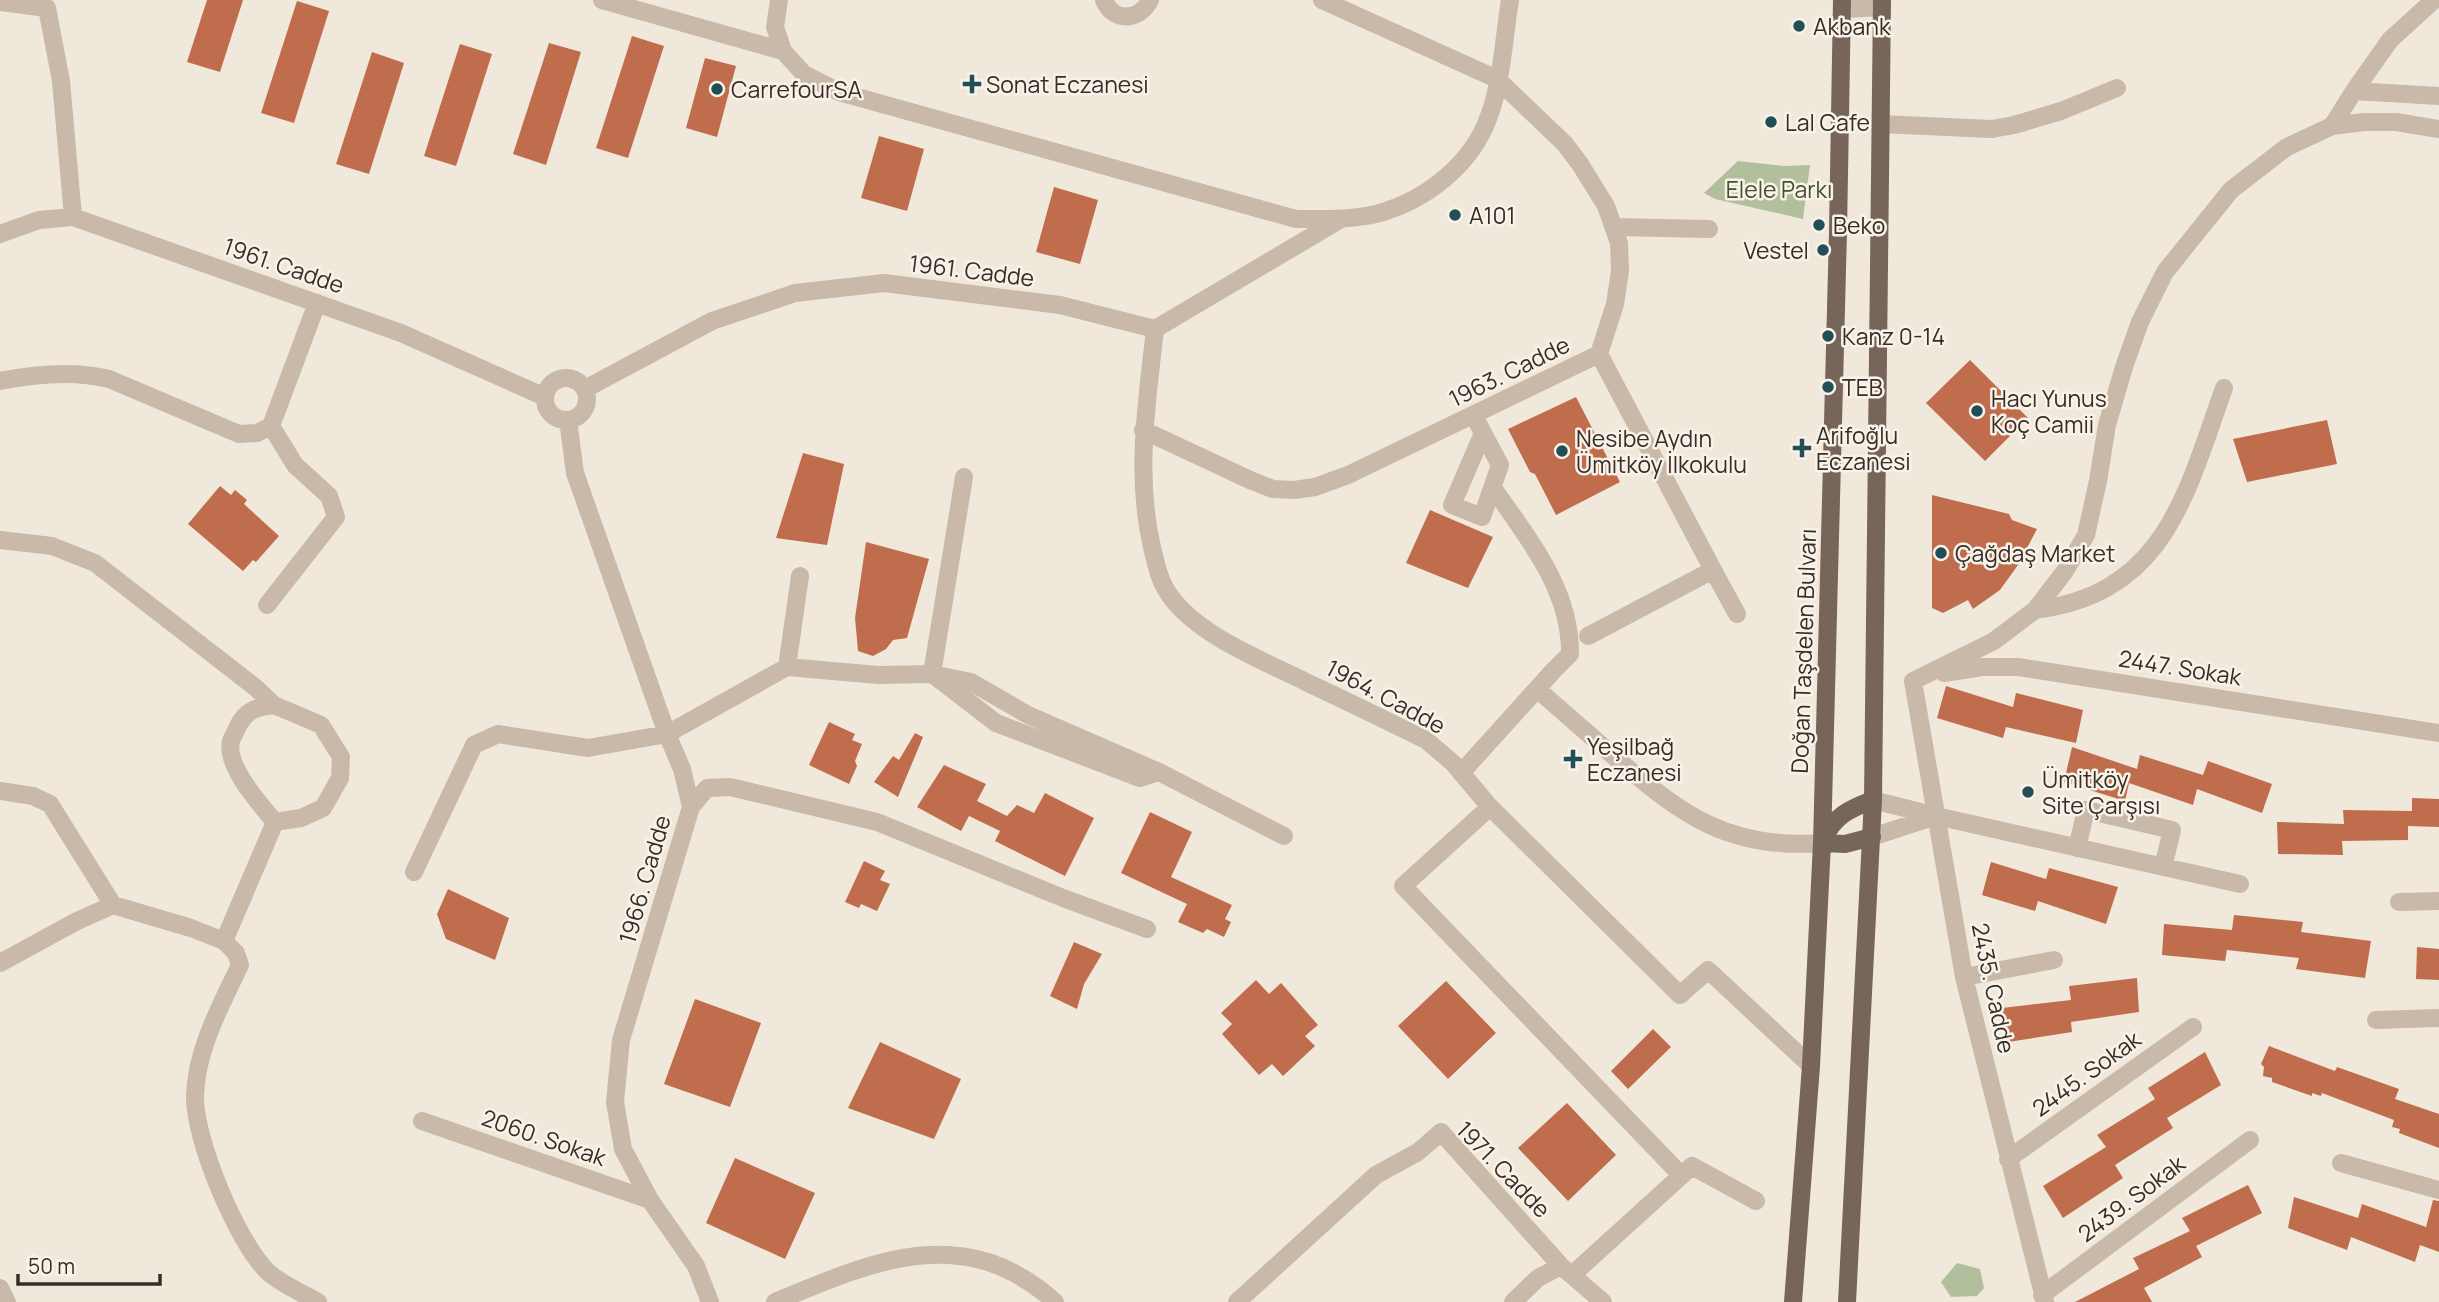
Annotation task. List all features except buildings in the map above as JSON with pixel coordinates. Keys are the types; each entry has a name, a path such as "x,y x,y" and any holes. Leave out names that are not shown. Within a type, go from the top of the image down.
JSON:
{"main road":[{"path":"1847,1302 1872,837 1882,4"},
{"name":"Doğan Taşdelen Bulvarı","path":"1793,1302 1811,1066 1822,843 1839,232 1842,5"},
{"path":"1872,800 1848,809 1838,817 1822,843 1845,844 1872,837"}],"street":[{"path":"602,0 783,51"},
{"path":"779,0 775,27 783,51 804,74 839,92 1296,219 1341,219 1377,214 1418,196 1450,176 1474,148 1490,115 1510,0"},
{"path":"1104,0 1111,12 1126,17 1141,13 1150,0"},
{"name":"1963. Cadde","path":"1143,430 1273,489 1315,487 1341,478 1474,416 1600,354 1615,304 1620,271 1619,243 1615,227 1594,185 1564,144 1497,79 1322,0"},
{"path":"2332,126 2390,40 2434,0"},
{"path":"0,2 51,4 73,217"},
{"path":"1842,5 1882,4"},
{"path":"1880,124 1992,129 2050,115 2117,88"},
{"path":"2354,91 2439,96"},
{"path":"1913,681 1994,641 2035,610 2065,571 2086,535 2107,425 2140,322 2165,272 2231,190 2287,147 2332,126 2396,122 2439,130"},
{"name":"1961. Cadde","path":"0,234 39,220 73,217 401,332 545,397"},
{"path":"1155,329 1341,219"},
{"path":"1615,227 1709,229"},
{"name":"1961. Cadde","path":"586,389 712,321 795,293 884,283 1060,305 1155,329"},
{"path":"0,381 26,376 91,374 239,434 257,433 271,426 317,303"},
{"name":"1964. Cadde","path":"1155,329 1143,430 1143,482 1150,538 1165,588 1179,606 1196,622 1233,646 1426,740 1680,995 1708,970 1811,1066"},
{"path":"1600,354 1737,614"},
{"path":"562,378 576,379 586,389 585,409 575,419 554,416 548,411 545,397 550,384 562,378"},
{"path":"2035,610 2065,607 2094,596 2151,553 2173,520 2224,388"},
{"path":"1474,416 1483,433 1500,466 1482,517 1452,505 1483,433"},
{"name":"1966. Cadde","path":"568,420 575,473 667,734 682,769 691,807 621,1040 615,1102 623,1149 650,1200 696,1266 710,1302"},
{"path":"267,605 336,517 330,496 295,465 271,426"},
{"path":"932,674 964,477"},
{"path":"1461,773 1570,654 1564,610 1549,573 1534,546 1493,488"},
{"path":"0,540 52,546 95,563 256,688 274,705 321,725 341,757 340,778 323,808 301,818 275,822"},
{"path":"1588,636 1713,570"},
{"path":"787,667 800,576"},
{"path":"414,872 474,746 498,734 588,748 667,734 787,667 878,675 932,674 996,723 1140,778 1159,772 1284,836"},
{"name":"2447. Sokak","path":"1913,681 1982,667 2018,667 2439,733"},
{"name":"2435. Cadde","path":"1913,681 1964,977 2043,1299"},
{"path":"1536,689 1657,793 1682,811 1727,832 1762,842 1781,845 1822,843"},
{"path":"274,705 255,707 241,720 230,744 236,768 255,799 275,822"},
{"path":"691,807 707,788 730,787 877,822 1063,898 1147,929"},
{"path":"0,791 33,796 50,804 113,905"},
{"path":"1872,800 2240,884"},
{"path":"1490,807 1403,886 1681,1175"},
{"path":"2077,848 2086,810 2172,830 2163,867"},
{"path":"1872,837 1936,816"},
{"path":"230,947 275,822"},
{"path":"2399,902 2439,901"},
{"path":"0,963 77,921 113,905 191,928 230,947 240,965 204,1045 195,1096 204,1149 228,1209 268,1272 318,1302"},
{"path":"1964,977 2054,960"},
{"path":"2376,1020 2439,1018"},
{"name":"2445. Sokak","path":"2008,1159 2193,1027"},
{"name":"2060. Sokak","path":"422,1121 650,1200"},
{"name":"1971. Cadde","path":"1237,1302 1376,1175 1418,1152 1441,1132 1567,1270 1603,1302"},
{"name":"2439. Sokak","path":"2043,1299 2250,1140"},
{"path":"2341,1163 2439,1190"},
{"path":"1513,1302 1538,1278 1567,1270 1692,1166 1756,1201"},
{"path":"775,1302 872,1264 937,1253 977,1257 1018,1274 1055,1302"},
{"path":"0,1288 7,1302"}],"green space":[{"name":"Elele Parkı","path":"1738,161 1785,166 1810,165 1803,219 1715,199 1704,193"},
{"path":"1957,1263 1980,1269 1984,1288 1977,1296 1951,1297 1941,1282"}],"place":[{"name":"Akbank","path":"1799,26"},
{"name":"Sonat Eczanesi","path":"972,84"},
{"name":"CarrefourSA","path":"717,89"},
{"name":"Lal Cafe","path":"1771,122"},
{"name":"A101","path":"1455,215"},
{"name":"Beko","path":"1819,225"},
{"name":"Vestel","path":"1823,250"},
{"name":"Kanz 0-14","path":"1828,336"},
{"name":"TEB","path":"1828,387"},
{"name":"Hacı Yunus Koç Camii","path":"1977,411"},
{"name":"Arifoğlu Eczanesi","path":"1802,448"},
{"name":"Nesibe Aydın Ümitköy İlkokulu","path":"1562,451"},
{"name":"Çağdaş Market","path":"1941,553"},
{"name":"Yeşilbağ Eczanesi","path":"1573,759"},
{"name":"Ümitköy Site Çarşısı","path":"2028,792"}]}
